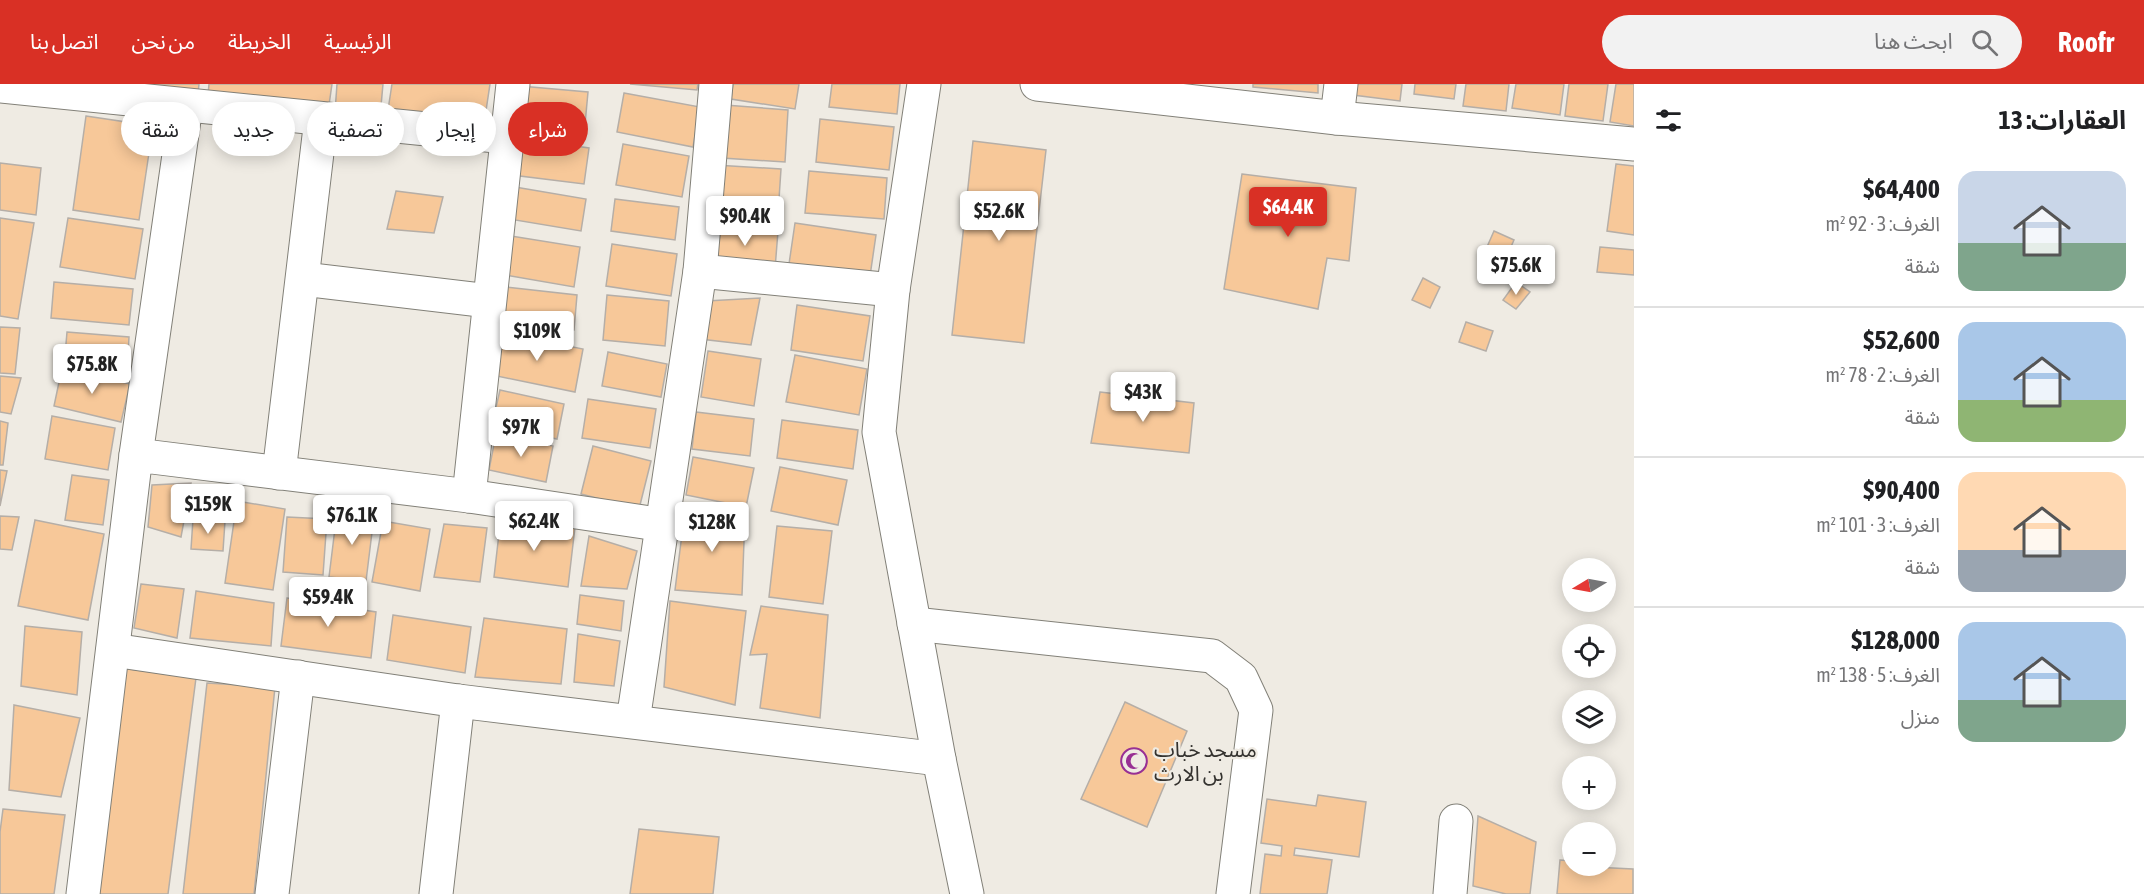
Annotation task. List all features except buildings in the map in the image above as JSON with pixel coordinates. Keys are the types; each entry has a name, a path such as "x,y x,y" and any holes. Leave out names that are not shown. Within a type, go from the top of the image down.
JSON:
{"street":[{"path":"469,496 513,84"},
{"path":"633,721 700,271 716,84"},
{"path":"924,84 893,290 879,432 939,759 967,894"},
{"path":"1037,84 1337,118 1634,144"},
{"path":"1337,118 1341,84"},
{"path":"0,86 149,102"},
{"path":"200,107 307,118"},
{"path":"404,127 506,137"},
{"path":"83,894 136,455 179,156"},
{"path":"279,473 317,156"},
{"path":"700,271 893,290"},
{"path":"303,279 489,301"},
{"path":"136,455 469,496 664,525"},
{"path":"914,624 1212,656 1241,678 1256,710 1233,894"},
{"path":"113,650 458,701 939,759"},
{"path":"272,894 298,677"},
{"path":"436,894 458,701"},
{"path":"1450,894 1456,821"}],"place":[{"name":"مسجد خباب بن الارث","path":"1134,761"}]}
